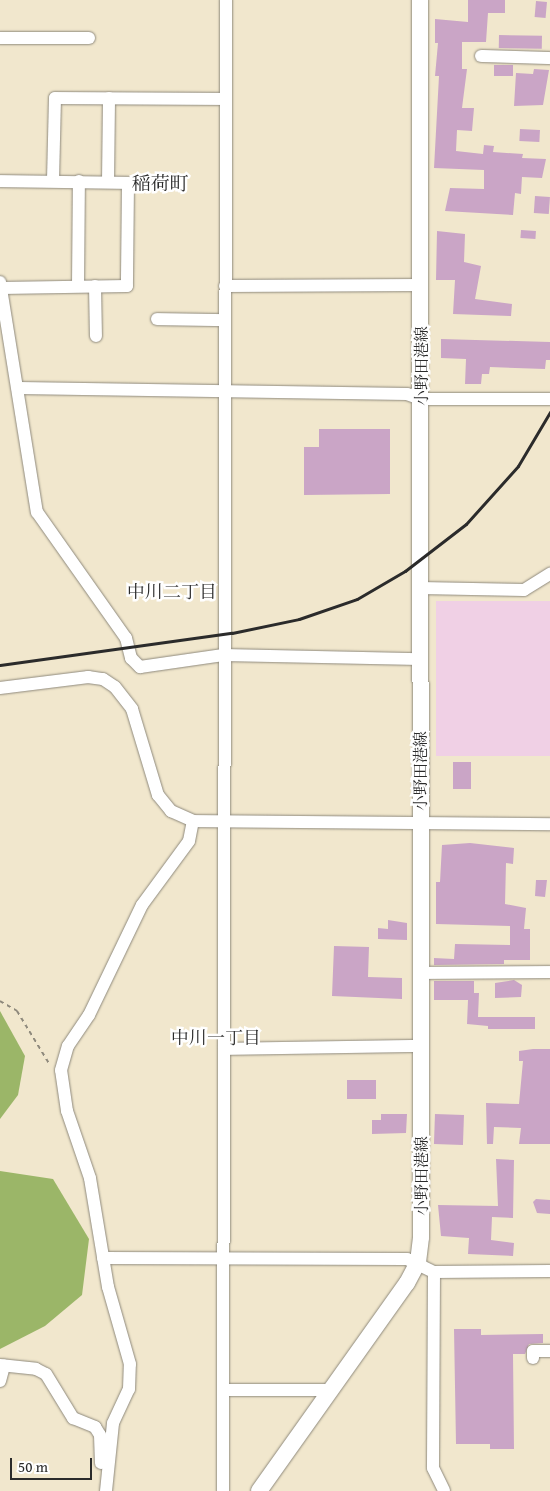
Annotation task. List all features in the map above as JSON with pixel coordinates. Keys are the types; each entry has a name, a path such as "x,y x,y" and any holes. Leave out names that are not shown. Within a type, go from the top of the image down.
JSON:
{"main road":[{"name":"小野田港線","path":"259,1491 407,1283 418,1262 421,1237 420,0"}],"street":[{"path":"224,1491 223,393 226,0"},
{"path":"0,38 89,38"},
{"path":"481,56 550,58"},
{"path":"53,180 55,98 226,99"},
{"path":"108,182 109,98"},
{"path":"0,182 53,180 128,183 128,286 0,285 19,388 37,512 126,638 131,658 140,667 223,655 420,659"},
{"path":"78,286 79,181"},
{"path":"225,286 420,285"},
{"path":"95,286 96,336"},
{"path":"157,319 224,320"},
{"path":"19,388 223,393 407,394 421,399 550,399"},
{"path":"420,588 524,590 550,574"},
{"path":"0,688 88,677 103,679 116,687 132,709 158,796 171,811 193,821 550,824"},
{"path":"106,1485 113,1423 124,1403 130,1378 103,1258 90,1178 67,1111 61,1070 66,1052 89,1015 142,905 189,841 193,821"},
{"path":"420,973 550,972"},
{"path":"224,1049 420,1046"},
{"path":"103,1258 406,1259 418,1262 434,1272 550,1271"},
{"path":"434,1272 433,1468 444,1491"},
{"path":"533,1358 533,1351 550,1351"},
{"path":"0,1381 2,1366 36,1369 46,1374 73,1418 95,1426 101,1446 101,1474 106,1485"},
{"path":"224,1390 330,1390"}],"path":[{"path":"0,1001 17,1012 42,1054 52,1067 61,1070"}],"shaded area":[{"path":"436,601 550,601 550,756 436,756"}],"green space":[{"path":"0,1011 25,1056 18,1095 0,1119"},
{"path":"0,1171 53,1179 89,1239 82,1295 45,1326 0,1349"}],"building":[{"path":"468,0 505,0 505,13 488,13 486,42 462,42 462,69 467,69 462,108 474,108 472,131 457,130 456,151 483,154 484,145 494,146 493,152 523,154 522,158 546,159 542,178 522,177 521,194 515,193 513,215 445,211 450,188 484,189 484,170 434,168 439,76 435,76 438,43 435,43 435,19 468,22"},
{"path":"536,1 547,2 546,18 535,17"},
{"path":"499,35 542,36 542,49 499,48"},
{"path":"494,65 513,65 513,76 494,76"},
{"path":"534,69 549,70 543,105 514,106 516,73 533,74"},
{"path":"520,129 540,130 539,142 519,141"},
{"path":"535,196 550,197 549,214 534,213"},
{"path":"521,230 536,231 535,239 520,238"},
{"path":"437,231 465,234 464,262 481,266 475,299 512,304 511,316 453,314 455,280 436,280"},
{"path":"441,339 550,342 550,360 546,360 545,369 490,367 489,374 482,374 481,384 465,384 466,359 441,358"},
{"path":"319,429 390,429 390,494 304,495 304,447 319,447"},
{"path":"453,762 471,762 471,789 453,789"},
{"path":"470,843 514,848 513,864 506,863 505,904 526,908 524,929 530,929 530,960 504,960 504,964 434,965 434,958 454,959 455,944 510,945 510,926 436,924 436,882 440,882 442,845"},
{"path":"536,880 547,880 545,897 535,896"},
{"path":"388,920 407,923 407,940 378,939 378,928 388,929"},
{"path":"334,946 369,947 368,977 402,978 402,999 332,996"},
{"path":"514,980 522,985 521,997 495,998 495,983"},
{"path":"434,981 474,981 474,993 479,993 478,1017 535,1017 535,1029 488,1029 488,1026 467,1024 468,1000 434,1000"},
{"path":"550,1049 550,1144 519,1144 521,1128 494,1127 493,1144 487,1144 486,1103 519,1104 523,1061 519,1061 519,1051"},
{"path":"347,1080 376,1080 376,1099 347,1099"},
{"path":"381,1114 407,1114 406,1133 372,1134 372,1120 381,1120"},
{"path":"435,1114 464,1115 463,1145 434,1144"},
{"path":"496,1159 514,1160 513,1218 492,1217 491,1240 514,1243 513,1256 468,1254 469,1238 441,1236 438,1205 498,1206"},
{"path":"536,1199 550,1200 550,1214 537,1213 533,1202"},
{"path":"454,1329 481,1329 481,1335 543,1334 543,1343 529,1344 525,1354 513,1354 514,1449 490,1449 490,1444 456,1444"}],"railway":[{"path":"0,665 232,633 299,619 357,599 405,571 466,524 518,466 550,412"}],"district":[{"name":"稲荷町","path":"160,184"},
{"name":"中川二丁目","path":"172,592"},
{"name":"中川一丁目","path":"216,1038"}]}
